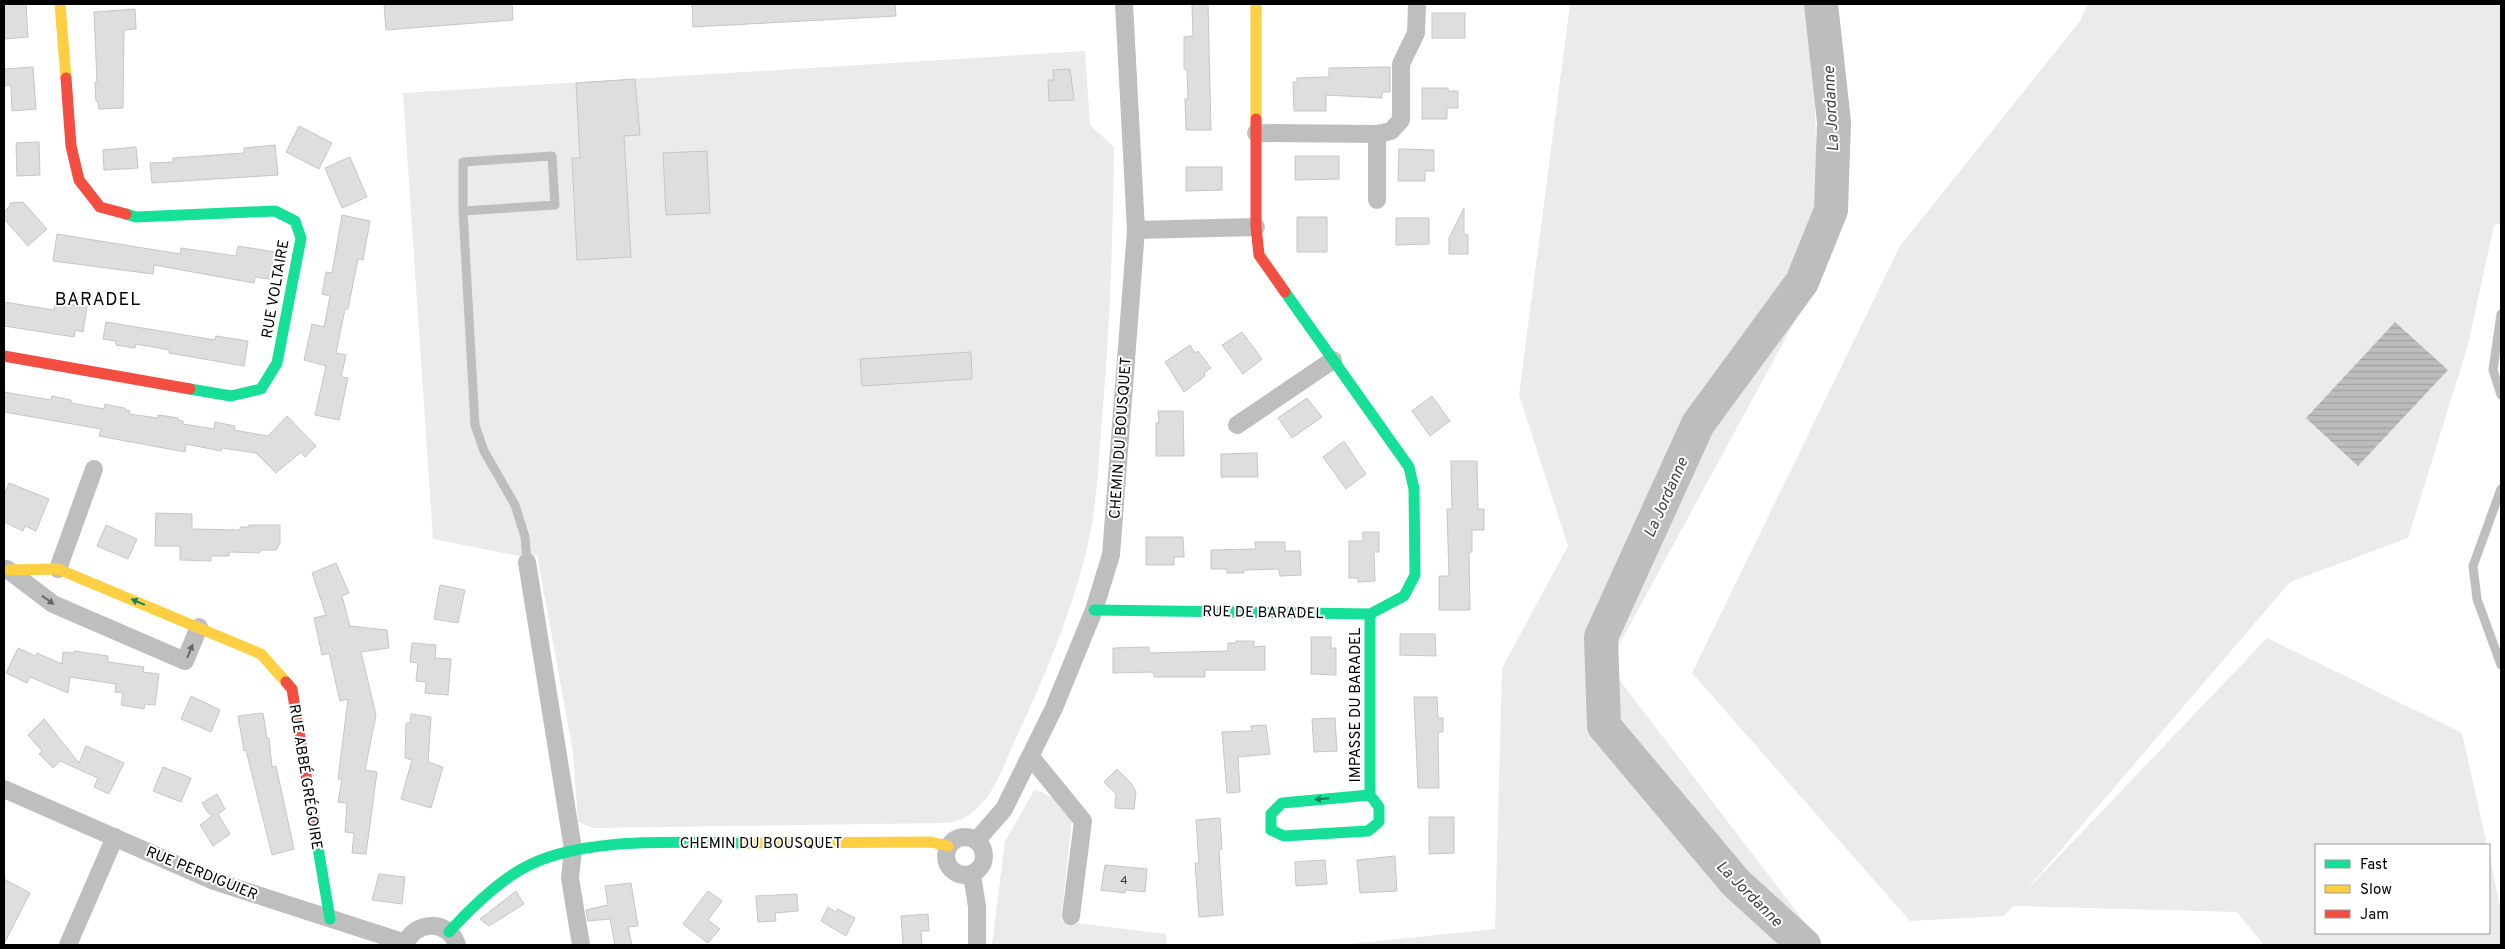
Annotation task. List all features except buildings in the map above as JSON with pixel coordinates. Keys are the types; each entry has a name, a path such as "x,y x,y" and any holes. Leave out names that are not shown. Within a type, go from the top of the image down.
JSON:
{"street":[{"name":"RUE VOLTAIRE","path":"4,356 231,396 261,389 276,363 301,238 294,221 275,211 136,217 100,207 79,180 71,146 60,4"},
{"name":"CHEMIN DU BOUSQUET","path":"977,840 1004,809 1054,708 1094,610 1111,555 1136,230 1124,4"},
{"name":"RUE DE BARADEL","path":"1094,610 1370,614 1404,596 1415,575 1414,488 1409,466 1259,255 1256,227 1256,4"},
{"path":"1256,133 1377,134 1391,131 1401,120 1401,64 1416,33 1417,4"},
{"path":"1377,134 1377,200"},
{"path":"1136,230 1256,227"},
{"path":"1237,425 1333,360"},
{"path":"58,569 94,469"},
{"path":"526,562 573,849 570,878 581,945"},
{"name":"RUE ABBÉ GRÉGOIRE","path":"6,569 58,569 261,654 292,689 330,919"},
{"name":"RUE ABBÉ GRÉGOIRE","path":"6,569 53,604 185,661 199,627"},
{"name":"IMPASSE DU BARADEL","path":"1370,614 1370,795 1379,807 1379,822 1368,831 1284,836 1271,830 1270,814 1282,803 1370,795"},
{"path":"1030,756 1083,822 1081,854 1071,916"},
{"name":"RUE PERDIGUIER","path":"4,789 214,881 405,944"},
{"path":"961,837 977,840 984,852 982,865 972,874 966,876 952,872 946,860 948,846 961,837"},
{"path":"68,945 114,838"},
{"name":"CHEMIN DU BOUSQUET","path":"453,939 476,903 521,869 573,849 638,843 931,842 948,846"},
{"path":"972,874 977,900 977,945"},
{"path":"405,944 410,935 425,926 433,925 453,939"}],"lane":[{"path":"464,211 555,205 552,156 464,162 464,211 475,424 484,451 515,505 525,537 526,562"},
{"path":"2501,314 2493,370 2501,395"},
{"path":"2501,489 2473,566 2477,599 2501,665"}],"shaded area":[{"path":"1570,4 1811,4 1821,273 1608,665 1822,945 1340,945 1495,929 1502,668 1568,546 1519,395"},
{"path":"2088,4 2501,4 2501,224 2494,225 2468,345 2408,538 2290,582 2023,894 2267,638 2462,733 2487,844 2315,844 2315,934 2490,934 2490,858 2501,911 2501,945 2264,945 2237,912 2013,906 2004,916 1910,921 1692,673 1900,246 2080,21"},
{"path":"1085,51 1090,125 1114,147 1109,317 1094,511 1079,580 1060,635 1039,688 991,792 973,812 961,819 947,823 593,828 578,822 573,752 537,555 524,557 433,539 403,93"},
{"path":"2395,322 2448,370 2358,466 2306,418"},
{"path":"1035,789 1057,800 1072,820 1061,921 1166,934 1167,945 992,945 1005,841"}],"waterway":[{"name":"La Jordanne","path":"1804,945 1736,883 1604,726 1601,637 1698,424 1802,282 1831,210 1834,122 1821,4"}],"traffic: fast":[{"path":"126,214 136,217 275,211 295,221 301,238 277,363 261,389 231,396 190,389"},
{"path":"1094,610 1370,614 1404,596 1415,575 1414,489 1409,467 1285,292"},
{"path":"1370,614 1370,795 1379,807 1379,822 1368,831 1284,836 1271,830 1271,814 1282,803 1370,795"},
{"path":"316,836 330,919"},
{"path":"449,932 500,883 520,870 544,859 571,851 631,843 748,843"}],"traffic: slow":[{"path":"60,4 66,78"},
{"path":"1256,4 1256,119"},
{"path":"9,570 58,569 261,654 286,682"},
{"path":"748,843 931,842 948,846"}],"traffic: jam":[{"path":"66,78 71,146 79,180 100,207 126,214"},
{"path":"1256,119 1256,227 1259,255 1285,292"},
{"path":"4,356 190,389"},
{"path":"286,682 292,689 316,836"}],"district":[{"name":"BARADEL","path":"98,299"}]}
